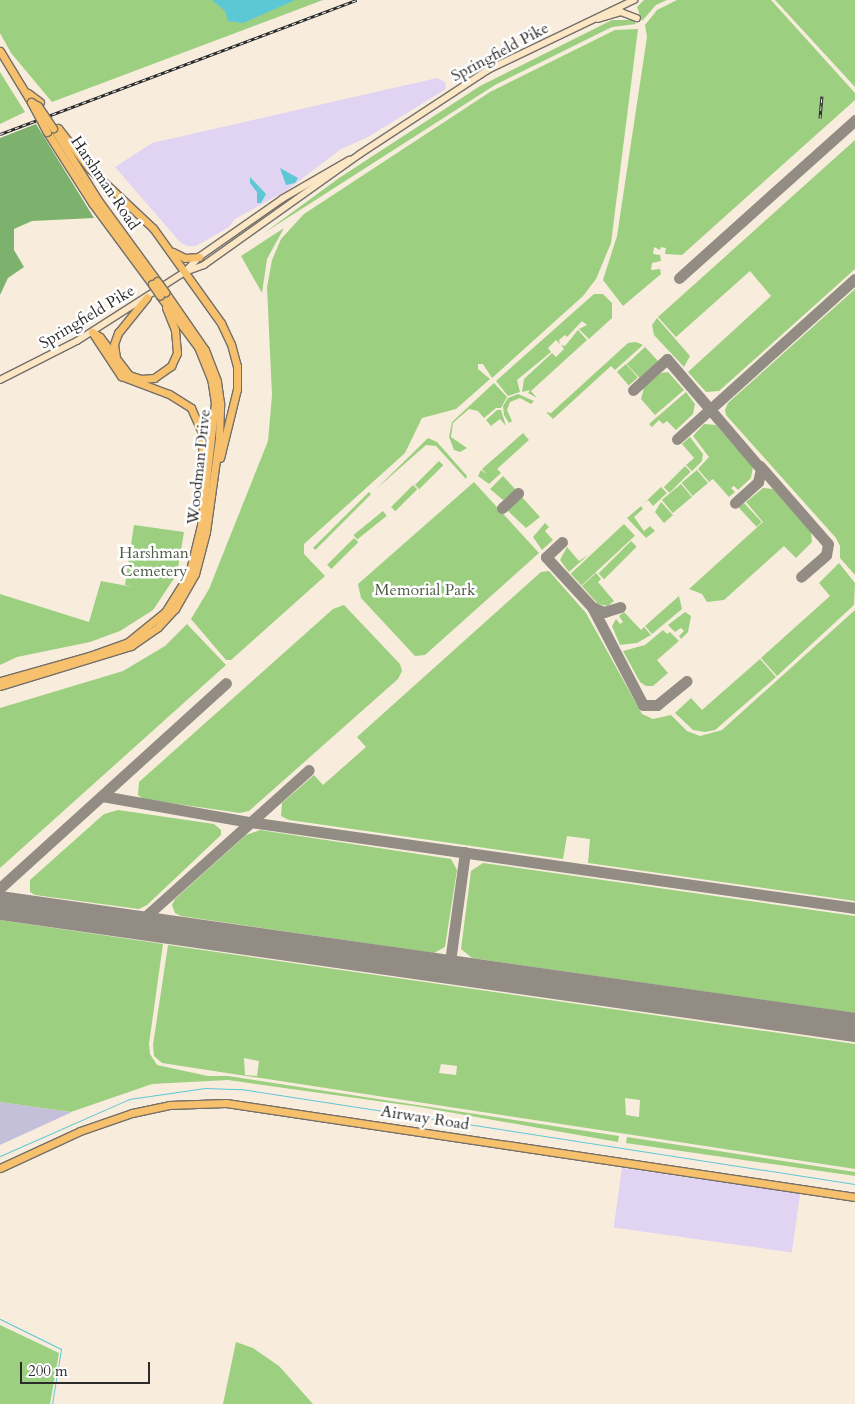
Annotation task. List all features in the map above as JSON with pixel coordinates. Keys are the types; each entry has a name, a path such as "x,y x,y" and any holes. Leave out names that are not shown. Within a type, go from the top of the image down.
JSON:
{"main road":[{"name":"Springfield Pike","path":"0,380 92,332 185,272 204,265 360,154 488,70 634,0"},
{"path":"596,19 621,12 637,18"},
{"name":"Harshman Road","path":"0,51 31,102 52,129 92,203 163,296"},
{"path":"23,88 40,102 52,129 140,215 171,251 221,323 231,344 237,366 234,412 211,495"},
{"name":"Springfield Pike","path":"185,272 199,257 282,199 360,154"},
{"path":"171,251 185,258 199,257"},
{"path":"92,332 100,337 119,365 129,375 148,380 160,376 171,366 177,353 176,338 163,296"},
{"name":"Woodman Drive","path":"0,686 104,657 131,646 158,627 185,594 195,574 206,532 221,421 217,381 205,350 163,296"},
{"name":"Woodman Drive","path":"0,681 108,650 146,630 165,612 183,587 199,538 214,429 213,388 198,347 163,296"},
{"path":"119,365 114,350 116,338 147,297"},
{"path":"92,332 122,376 176,397 196,416 204,450 199,538"},
{"name":"Airway Road","path":"0,1168 80,1131 132,1113 169,1105 219,1103 855,1197"}],"shaded area":[{"path":"437,78 445,82 446,89 368,137 341,149 286,191 235,219 229,227 196,246 187,246 180,242 115,167 152,143"},
{"path":"0,1102 71,1112 0,1145"},
{"path":"622,1168 800,1193 792,1252 614,1227"}],"green space":[{"path":"0,0 323,0 52,102 11,53 0,33"},
{"path":"644,0 667,0 656,5 642,21 637,7"},
{"path":"677,0 771,0 855,93 855,100 682,255 665,254 666,248 661,247 660,250 654,247 653,254 660,255 661,261 652,263 651,270 660,269 661,274 623,306 603,280 617,236 647,37 645,25 657,10"},
{"path":"775,0 855,0 855,87"},
{"path":"612,20 633,20 636,24 612,27 495,85 264,233 339,178 480,86"},
{"path":"638,29 611,243 596,279 583,296 492,378 483,364 478,364 478,369 490,379 456,409 422,418 405,453 304,544 304,554 325,576 231,660 226,660 191,619 209,589 268,441 272,395 267,287 272,260 281,239 304,214 490,92 615,30"},
{"path":"0,72 25,112 0,124"},
{"path":"36,124 94,218 32,221 14,229 14,250 24,267 8,278 0,295 0,138"},
{"path":"855,140 855,269 719,391 706,392 688,372 771,296 750,271 676,337 658,317"},
{"path":"284,228 267,259 262,293 241,256"},
{"path":"855,289 855,575 840,558 840,546 836,538 726,415 725,410 728,403"},
{"path":"594,294 603,294 612,303 612,318 589,339 579,329 587,325 582,321 567,337 565,335 559,340 560,344 556,340 548,348 551,352 517,380 520,392 508,396 496,381"},
{"path":"657,318 690,356 684,367 654,335 652,325"},
{"path":"578,330 587,340 531,391 537,398 528,393 530,390 522,392 524,379 552,353 556,357 564,349 561,345 565,346"},
{"path":"636,342 643,345 615,370 611,366 553,419 546,412 551,413 628,343"},
{"path":"645,347 658,361 640,378 627,364"},
{"path":"626,364 638,378 629,385 617,372"},
{"path":"668,372 684,390 655,415 641,399 644,388 661,373"},
{"path":"494,383 507,397 501,408 496,408 484,418 478,411 469,409 453,423 451,437 467,448 460,452 454,450 449,437 452,422"},
{"path":"686,392 695,404 693,414 676,430 667,421 663,424 659,420 652,427 649,424"},
{"path":"518,394 534,401 531,404 520,398 510,402 507,410 512,421 509,423 504,415 503,406 508,398"},
{"path":"497,410 501,410 506,426 500,419 491,426 486,420"},
{"path":"704,424 716,425 753,467 751,478 738,490 734,486 731,488 735,492 729,497 713,479 709,482 698,469 709,457 693,436"},
{"path":"523,433 529,440 497,469 501,473 489,484 478,476 481,470 486,474 482,469"},
{"path":"690,437 703,454 702,461 692,471 686,465 694,458 682,444"},
{"path":"428,438 437,442 467,476 466,479 436,446 426,445 375,490"},
{"path":"439,461 443,465 419,489 415,485"},
{"path":"685,466 691,472 669,493 664,487"},
{"path":"697,470 708,483 693,496 682,483"},
{"path":"503,476 516,490 503,500 490,489"},
{"name":"Memorial Park","path":"474,482 539,553 425,655 415,656 361,598 358,584"},
{"path":"681,484 692,497 673,513 662,500"},
{"path":"413,485 417,489 395,511 391,507"},
{"path":"661,487 667,493 653,506 648,500 642,505"},
{"path":"763,488 773,489 811,532 812,542 796,558 784,546 724,600 707,602 702,594 689,589 763,522 746,502"},
{"path":"369,492 371,494 315,550 313,548"},
{"path":"521,496 540,517 526,528 506,509"},
{"path":"661,502 673,515 664,523 655,512"},
{"path":"744,503 762,522 757,527 739,508"},
{"path":"641,506 643,509 634,517 644,531 650,526 655,531 646,538 627,518"},
{"path":"383,511 387,516 357,540 353,535"},
{"path":"545,523 549,527 545,531 553,540 542,550 533,537"},
{"path":"624,524 635,536 582,585 571,574"},
{"name":"Harshman Cemetery","path":"134,525 184,532 177,574 153,610 120,631 90,642 17,657 0,665 0,594 89,622 101,581 133,587 125,585"},
{"path":"354,538 358,542 331,569 327,565"},
{"path":"631,541 637,547 604,579 598,574"},
{"path":"567,547 579,561 588,555 569,572 560,560"},
{"path":"839,563 855,583 854,605 777,676 761,658 830,596 819,583"},
{"path":"549,571 586,613 642,714 653,719 671,715 687,731 700,736 722,730 855,610 855,901 588,863 590,839 567,836 563,859 289,820 281,816 282,803 314,775 323,785 366,747 357,737 541,572"},
{"path":"596,573 601,579 598,582 614,601 608,606 598,604 582,586"},
{"path":"679,596 682,609 652,634 645,626"},
{"path":"344,605 400,664 402,671 398,679 249,811 240,813 143,799 138,795 139,782 333,609"},
{"path":"624,612 641,630 644,627 651,635 637,643 620,645 612,626 616,619 620,624 623,622 619,616"},
{"path":"685,612 691,616 688,632 681,639 679,636 684,631 681,628 675,632 668,625"},
{"path":"187,624 226,665 0,868 0,708 123,671 165,646"},
{"path":"663,630 667,634 670,632 679,641 657,660 668,673 653,686 646,686 640,682 623,651 645,645"},
{"path":"760,659 776,677 715,730 705,732 693,730 675,713 691,698 702,710"},
{"path":"118,810 214,824 221,830 221,835 147,905 139,909 35,895 30,892 30,880 104,814"},
{"path":"260,830 451,859 457,870 445,947 434,953 181,916 175,913 172,905 175,899 246,835"},
{"path":"483,863 855,916 855,1013 472,958 461,949 471,871"},
{"path":"0,920 163,944 149,1044 150,1054 157,1065 208,1076 228,1076 619,1136 618,1142 420,1107 228,1080 152,1084 71,1112 0,1102"},
{"path":"168,945 855,1044 855,1169 162,1063 154,1056 153,1045","holes":["244,1058 259,1061 257,1076 245,1075","441,1064 457,1066 456,1075 439,1073","625,1098 640,1100 639,1117 626,1115"]},
{"path":"627,1137 855,1172 855,1176 626,1143"},
{"path":"0,1325 59,1353 50,1404 0,1404"},
{"path":"236,1342 253,1348 279,1366 313,1404 223,1404"}],"water":[{"path":"212,0 295,0 243,23 228,21 225,11"},
{"path":"280,168 298,178 295,183 286,185"},
{"path":"250,177 266,194 261,203 257,203 257,192 250,183"}],"waterway":[{"path":"0,1156 129,1099 205,1088 241,1089 855,1184"},
{"path":"0,1319 61,1349 52,1404"}],"taxiway":[{"path":"679,278 855,120"},
{"path":"677,439 855,279"},
{"path":"633,390 667,359 761,469 758,482 735,503"},
{"path":"760,466 828,544 826,555 801,577"},
{"path":"502,508 518,493"},
{"path":"562,542 546,557 592,607 604,612 620,607"},
{"path":"592,607 643,705 657,705 687,681"},
{"path":"0,888 226,683"},
{"path":"136,925 309,770"},
{"path":"102,796 250,822 855,908"},
{"path":"449,969 465,852"}],"runway":[{"path":"0,905 855,1027"}],"railway":[{"path":"0,134 357,0"},
{"path":"820,118 822,96"}]}
